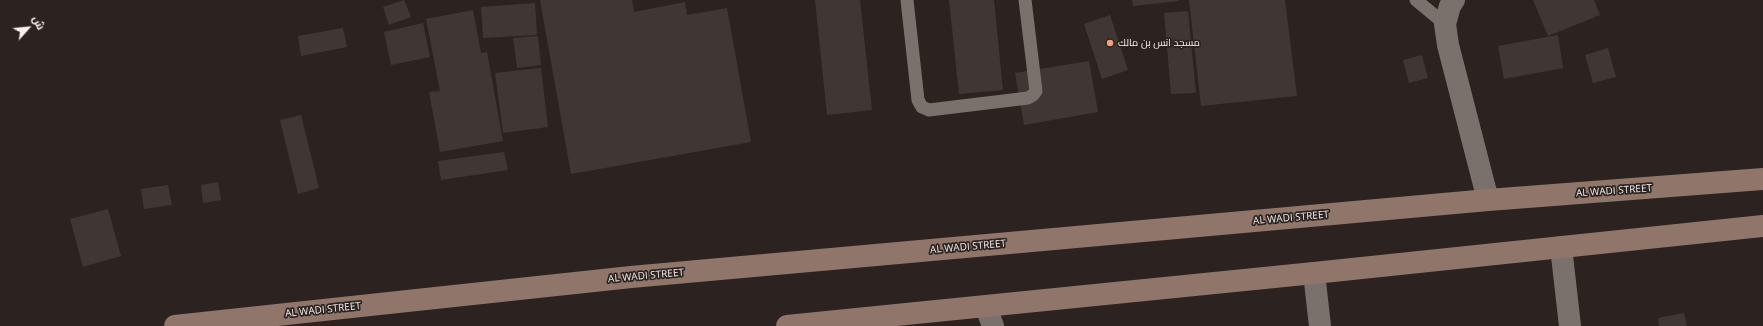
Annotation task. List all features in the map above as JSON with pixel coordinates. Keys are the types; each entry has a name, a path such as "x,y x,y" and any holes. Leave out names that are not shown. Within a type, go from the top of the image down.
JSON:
{"main road":[{"name":"AL WADI STREET","path":"175,326 631,277 1488,200 1763,179"},
{"path":"787,326 990,316 1314,273 1763,226"}],"street":[{"path":"1454,0 1450,6 1445,24 1448,45 1488,200"},
{"path":"1561,247 1570,326"},
{"path":"1314,273 1320,326"}],"lane":[{"path":"907,0 918,100 922,107 929,110 1028,98 1033,95 1036,91 1025,0"},
{"path":"1416,0 1445,24"}],"building":[{"path":"404,0 411,17 389,25 383,7"},
{"path":"540,0 632,0 634,12 685,2 687,15 727,8 751,142 571,174"},
{"path":"815,0 860,0 872,110 827,115"},
{"path":"949,0 994,0 1003,90 959,94"},
{"path":"1132,0 1179,0 1179,1 1133,6"},
{"path":"1189,0 1285,0 1297,96 1201,106"},
{"path":"1533,0 1594,0 1600,15 1548,36"},
{"path":"535,3 537,35 483,38 481,7"},
{"path":"473,10 481,53 487,52 503,141 440,152 429,92 440,91 426,19"},
{"path":"1188,11 1196,93 1171,94 1164,13"},
{"path":"1110,15 1128,70 1102,79 1084,24"},
{"path":"423,23 430,57 391,65 384,32"},
{"path":"343,28 347,47 301,56 298,36"},
{"path":"1558,35 1563,68 1504,79 1498,46"},
{"path":"538,36 541,65 517,68 513,38"},
{"path":"1608,48 1616,77 1593,83 1585,55"},
{"path":"1422,55 1428,78 1409,83 1403,60"},
{"path":"1089,61 1098,112 1024,125 1015,73"},
{"path":"541,68 548,127 503,133 495,73"},
{"path":"301,115 319,188 298,194 280,120"},
{"path":"504,152 508,170 441,180 438,161"},
{"path":"218,182 221,200 203,203 201,185"},
{"path":"168,185 172,205 144,209 141,189"},
{"path":"108,209 121,256 83,267 70,219"},
{"path":"1684,313 1687,326 1659,326 1658,318"}],"place":[{"name":"مسجد انس بن مالك","path":"1110,43"}]}
